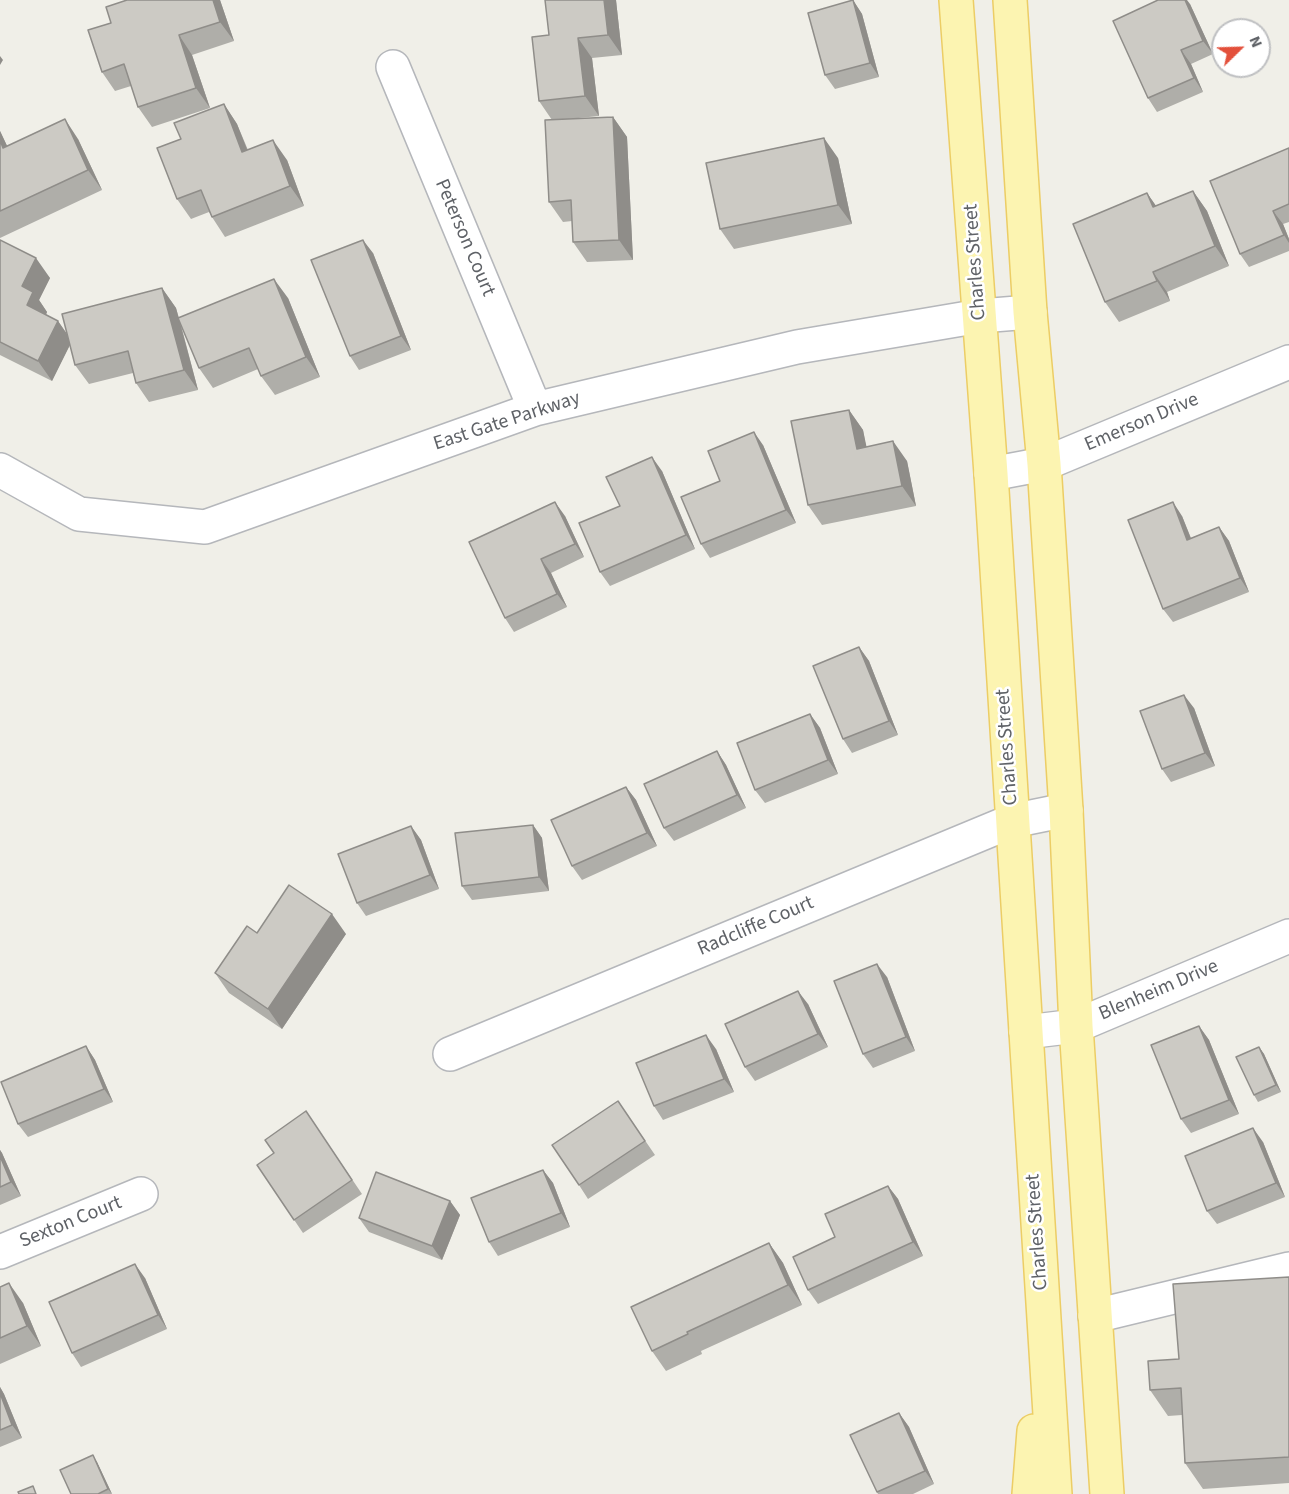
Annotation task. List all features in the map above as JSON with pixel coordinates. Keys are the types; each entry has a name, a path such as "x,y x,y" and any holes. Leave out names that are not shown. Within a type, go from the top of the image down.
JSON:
{"main road":[{"name":"Charles Street","path":"956,0 991,474 1055,1494"},
{"path":"1011,0 1030,312 1044,464 1066,810 1076,1026 1107,1494"},
{"path":"1029,1494 1044,1322"}],"street":[{"name":"Peterson Court","path":"393,67 535,408"},
{"name":"East Gate Parkway","path":"0,470 79,514 204,527 535,408 797,347 980,315 1030,312"},
{"name":"Emerson Drive","path":"991,474 1044,464 1289,362"},
{"name":"Radcliffe Court","path":"450,1054 1012,821 1066,810"},
{"name":"Blenheim Drive","path":"1026,1032 1076,1026 1289,936"},
{"name":"Sexton Court","path":"0,1252 141,1194"},
{"path":"1095,1316 1289,1269"}],"building":[{"path":"127,0 213,0 220,22 179,35 196,88 138,107 124,64 102,72 88,30 111,23 106,7"},
{"path":"545,0 604,0 608,35 578,38 585,96 539,101 532,37 549,35"},
{"path":"853,0 870,63 825,75 808,13"},
{"path":"1158,0 1185,0 1203,41 1181,50 1194,78 1148,98 1113,21"},
{"path":"224,104 242,152 273,140 290,186 212,217 201,190 177,199 157,148 181,139 174,123"},
{"path":"613,117 619,240 573,242 571,200 549,202 545,120"},
{"path":"65,119 88,170 0,211 0,140 3,148"},
{"path":"824,138 838,205 720,229 706,163"},
{"path":"1289,148 1289,204 1273,211 1284,235 1240,254 1210,181"},
{"path":"1193,191 1215,246 1153,272 1157,281 1105,302 1073,224 1147,193 1153,207"},
{"path":"0,240 36,258 22,286 33,292 27,305 58,321 38,361 0,342"},
{"path":"363,240 401,336 350,356 311,260"},
{"path":"274,279 306,357 261,376 249,348 199,368 178,318"},
{"path":"162,288 184,370 136,383 128,351 75,365 62,314"},
{"path":"849,410 857,449 893,441 902,486 808,505 791,421"},
{"path":"754,432 786,510 701,544 681,497 720,481 708,451"},
{"path":"652,457 686,535 600,572 579,523 620,506 606,477"},
{"path":"555,502 575,544 541,559 557,594 505,618 469,542"},
{"path":"1173,502 1187,540 1219,527 1240,578 1163,609 1128,520"},
{"path":"859,647 889,721 843,739 813,666"},
{"path":"1184,695 1205,753 1162,769 1140,711"},
{"path":"810,714 828,760 755,790 737,743"},
{"path":"717,751 737,795 664,828 644,784"},
{"path":"626,787 647,833 572,866 551,820"},
{"path":"533,825 539,877 462,886 455,833"},
{"path":"411,826 430,875 357,903 338,854"},
{"path":"289,885 332,914 268,1009 215,973 247,926 257,933"},
{"path":"877,964 906,1037 863,1054 834,981"},
{"path":"798,991 818,1034 745,1067 725,1024"},
{"path":"1199,1026 1229,1100 1181,1119 1151,1045"},
{"path":"706,1035 724,1079 654,1106 636,1063"},
{"path":"86,1046 104,1089 18,1124 1,1082"},
{"path":"1259,1047 1276,1085 1254,1095 1236,1057"},
{"path":"618,1101 645,1141 579,1185 552,1145"},
{"path":"306,1111 352,1180 294,1220 257,1165 274,1153 265,1140"},
{"path":"1253,1128 1276,1183 1207,1211 1185,1156"},
{"path":"0,1156 11,1182 0,1187"},
{"path":"543,1170 561,1213 489,1242 471,1198"},
{"path":"376,1172 450,1201 432,1246 359,1218"},
{"path":"888,1186 913,1242 808,1290 793,1257 835,1237 825,1214"},
{"path":"769,1243 788,1285 687,1332 688,1334 652,1351 631,1307"},
{"path":"135,1264 158,1315 72,1353 49,1302"},
{"path":"1289,1277 1289,1457 1185,1463 1181,1388 1150,1390 1148,1361 1179,1359 1173,1284"},
{"path":"9,1283 27,1326 0,1338 0,1287"},
{"path":"0,1393 12,1425 0,1430"},
{"path":"899,1413 925,1471 877,1492 850,1435"},
{"path":"93,1455 108,1489 98,1494 71,1494 60,1470"},
{"path":"33,1486 36,1494 19,1494 18,1492"}]}
